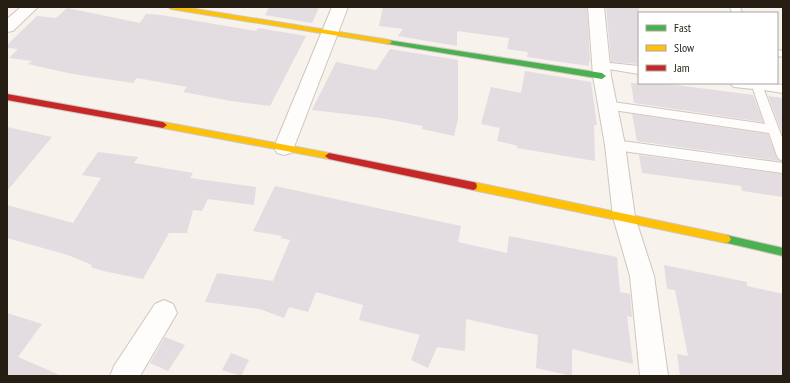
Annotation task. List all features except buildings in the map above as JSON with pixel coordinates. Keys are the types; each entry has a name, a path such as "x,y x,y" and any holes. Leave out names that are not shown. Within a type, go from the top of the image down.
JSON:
{"street":[{"path":"7,27 30,7"},
{"path":"171,7 601,71"},
{"path":"284,147 340,7"},
{"path":"596,7 601,71 606,105 615,145 624,217 642,276 654,376"},
{"path":"7,97 284,147 624,217 783,252"},
{"path":"124,376 164,313"}],"lane":[{"path":"601,71 638,70"},
{"path":"756,84 783,89"},
{"path":"756,84 783,156"},
{"path":"606,105 772,129"},
{"path":"615,145 783,168"}],"traffic: fast":[{"path":"389,42 602,76"},
{"path":"726,239 783,252"}],"traffic: slow":[{"path":"171,7 389,42"},
{"path":"163,125 329,156"},
{"path":"473,186 726,239"}],"traffic: jam":[{"path":"7,97 163,125"},
{"path":"329,156 473,186"}]}
